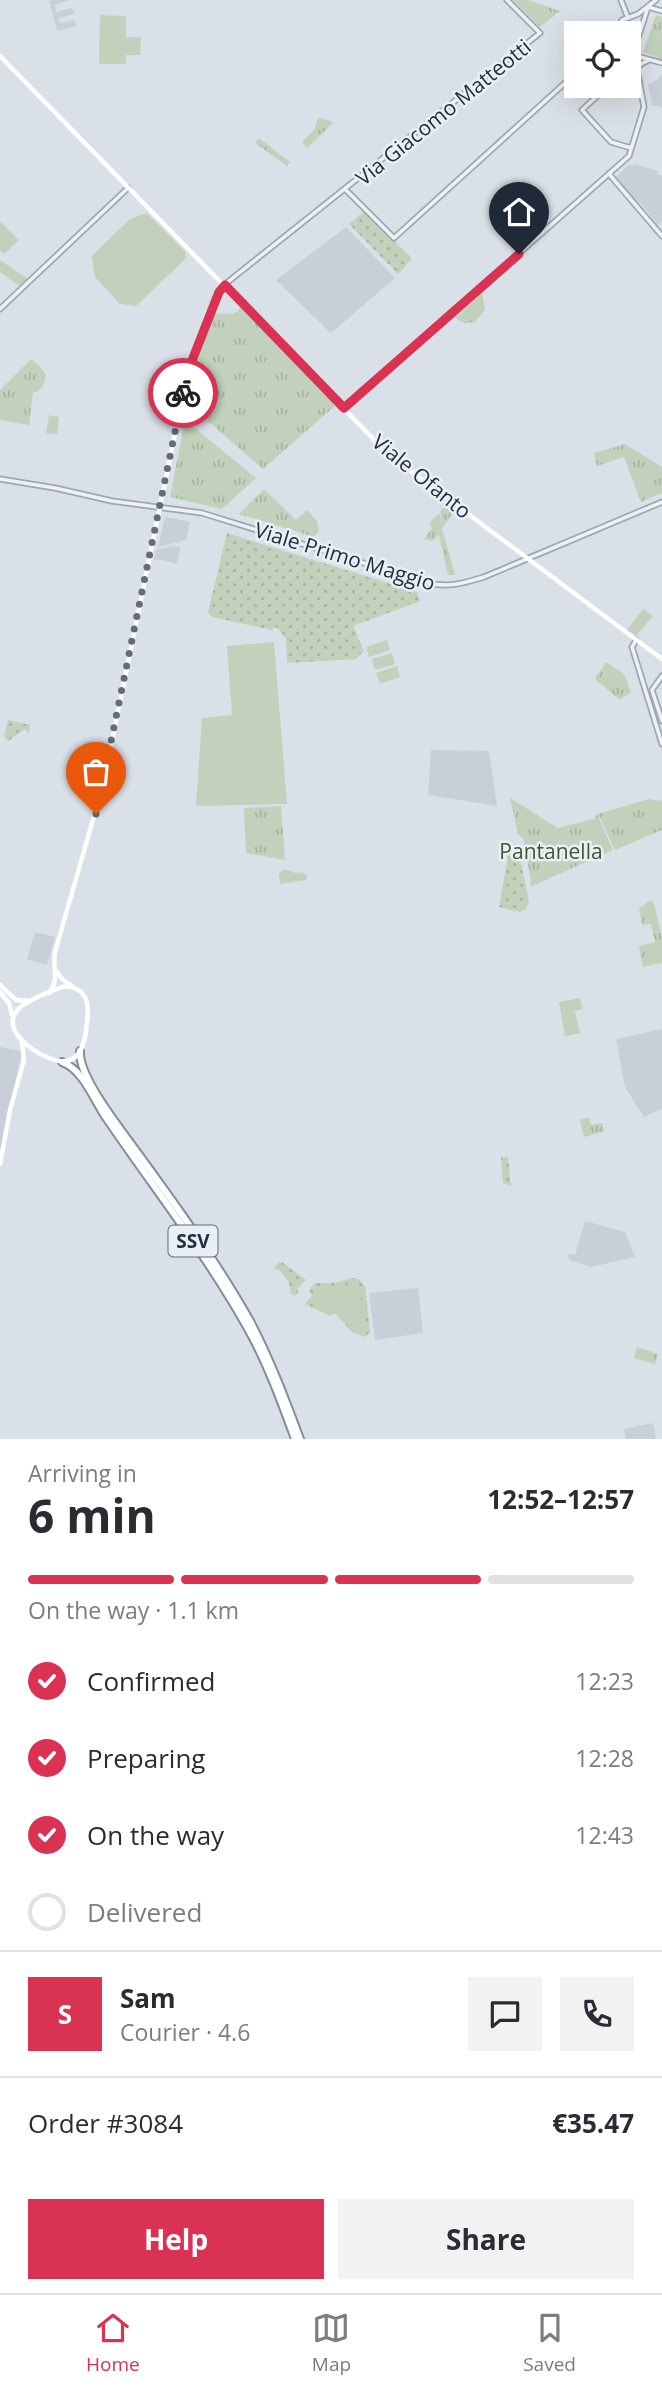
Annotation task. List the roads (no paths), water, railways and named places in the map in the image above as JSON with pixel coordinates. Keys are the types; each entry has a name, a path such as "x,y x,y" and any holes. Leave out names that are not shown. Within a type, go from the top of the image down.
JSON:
{"highway":[{"name":"SSV","path":"80,1051 83,1069 104,1105 181,1213 251,1323 283,1392 298,1439"},
{"name":"SSV","path":"62,1062 76,1070 107,1119 214,1271 248,1329 298,1439"}],"main road":[{"name":"Viale Ofanto","path":"0,56 388,454 662,659"},
{"path":"49,993 56,983 55,952 103,785 187,375 219,292 225,285"},
{"path":"0,992 9,1003 13,1031 22,1042 38,1053 62,1062 74,1058 85,1037 88,1007 83,993 63,980 55,970"},
{"path":"0,985 16,1000 34,1000"},
{"path":"12,1018 18,1009 34,1000 62,987 75,988"},
{"path":"0,1164 10,1110 24,1060 22,1042"},
{"path":"24,1060 38,1053"}],"street":[{"name":"Via Giacomo Matteotti","path":"225,285 540,33 507,0"},
{"path":"621,0 632,21"},
{"path":"625,21 656,0"},
{"path":"648,7 662,11"},
{"path":"641,25 648,7"},
{"path":"641,57 662,63"},
{"path":"641,64 650,59"},
{"path":"345,189 394,238 564,84"},
{"path":"344,408 629,156 644,107 641,88"},
{"path":"595,98 582,110 611,142 631,148"},
{"path":"609,174 662,236"},
{"path":"0,309 130,187"},
{"name":"Viale Primo Maggio","path":"0,479 112,500 202,513 436,585 463,584 662,502"},
{"path":"636,640 632,647 662,744"},
{"path":"662,676 652,690 662,721"}],"park label":[{"name":"Pantanella","path":"551,851"}]}
